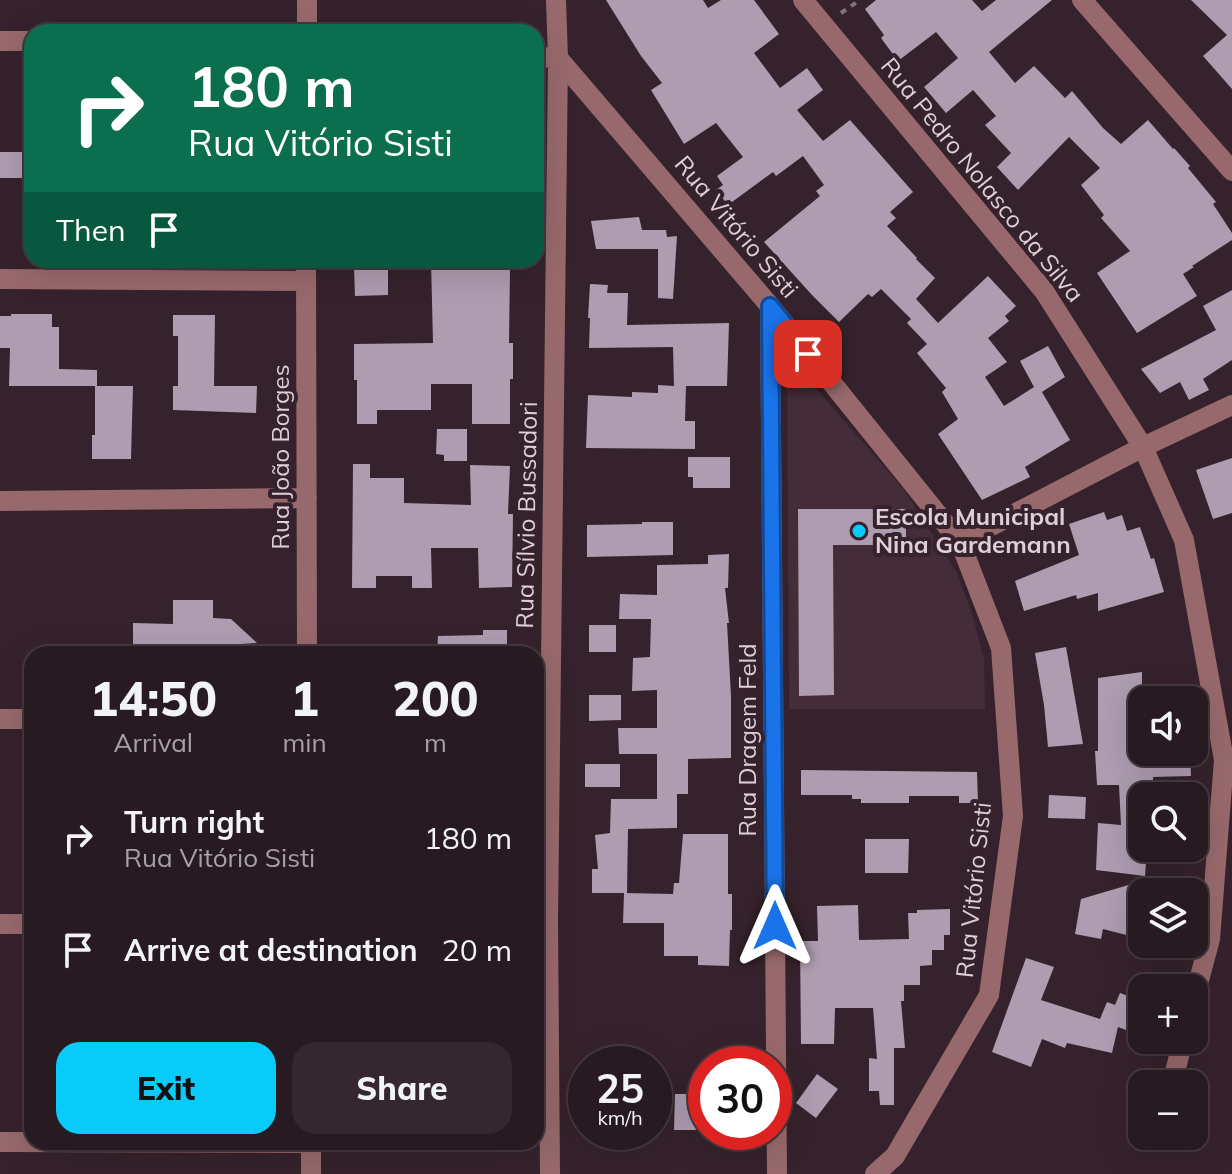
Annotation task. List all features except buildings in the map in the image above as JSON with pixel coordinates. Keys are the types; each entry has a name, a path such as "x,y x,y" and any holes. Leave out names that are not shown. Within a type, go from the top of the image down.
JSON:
{"street":[{"path":"307,0 307,24"},
{"name":"Rua Sílvio Bussadori","path":"544,814 558,58 556,0"},
{"name":"Rua Pedro Nolasco da Silva","path":"803,0 1044,291 1143,447 1184,540 1224,760 1210,939 1201,974"},
{"path":"1082,0 1232,171"},
{"path":"0,41 24,41"},
{"path":"544,57 558,58"},
{"name":"Rua Vitório Sisti","path":"558,58 770,306 960,542 1001,648 1013,816 989,995 895,1156 875,1174"},
{"name":"Rua João Borges","path":"306,268 307,646"},
{"path":"0,279 306,281"},
{"name":"Rua Dragem Feld","path":"770,306 777,1174"},
{"path":"960,542 1143,447 1232,405"},
{"path":"0,501 307,498"},
{"path":"0,719 24,719"},
{"path":"0,924 24,924"},
{"name":"Rua Sílvio Bussadori","path":"544,985 550,1174"},
{"path":"0,1142 24,1142"},
{"path":"311,1150 311,1174"}],"shaded area":[{"name":"Escola Municipal Nina Gardemann","path":"795,364 904,490 957,573 984,660 985,709 789,709 787,365"}],"place":[{"name":"Escola Municipal Nina Gardemann","path":"859,531"}],"route":[{"path":"775,926 770,306 808,354"}]}
